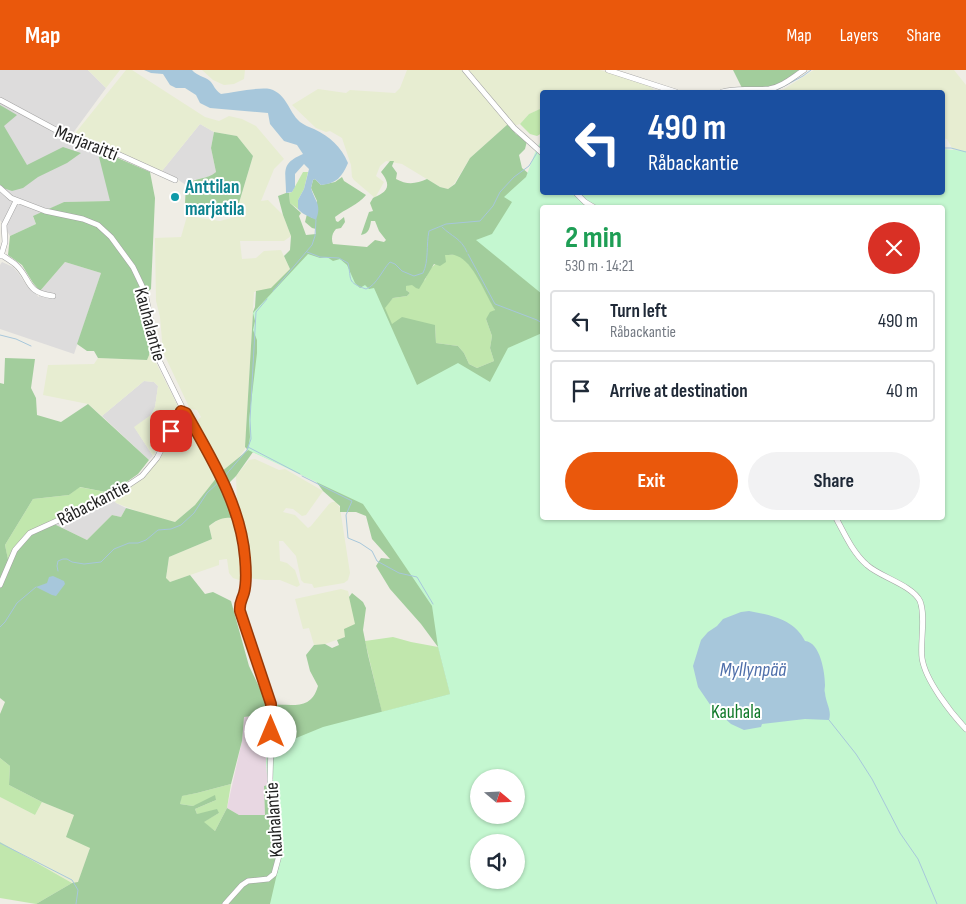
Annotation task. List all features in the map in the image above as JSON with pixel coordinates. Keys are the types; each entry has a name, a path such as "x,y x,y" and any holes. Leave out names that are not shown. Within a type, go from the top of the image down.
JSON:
{"street":[{"path":"465,70 514,128 540,150"},
{"path":"608,70 670,90"},
{"path":"732,90 742,88 769,89 784,83 804,70"},
{"name":"Marjaraitti","path":"0,100 67,136 110,151 175,180"},
{"name":"Kauhalantie","path":"0,188 11,198 45,211 83,219 98,225 111,236 133,267 145,292 158,358 182,407 181,411 186,413 217,468 238,521 243,539 245,564 245,589 239,603 240,611 272,708 270,787 272,811 279,838 279,858 276,871 271,877 248,881 224,904"},
{"path":"578,195 590,205"},
{"path":"16,200 4,225 5,242 1,256 15,264 38,293 53,296"},
{"name":"Råbackantie","path":"0,585 14,550 30,533 112,496 142,476 157,458 181,411"},
{"path":"837,520 849,542 866,564 912,592 920,601 924,666 939,694 966,729"}],"shaded area":[{"path":"0,70 88,70 106,88 70,137 97,146 111,201 64,202 33,217 36,224 10,236 0,220"},
{"path":"200,124 214,132 211,148 216,172 212,176 189,181 186,185 162,171"},
{"path":"2,262 13,267 27,286 39,297 40,291 65,262 101,273 74,354 0,329 0,265"},
{"path":"144,381 154,382 158,386 155,407 151,415 135,428 153,456 149,460 102,416"},
{"path":"112,496 116,503 126,508 121,517 112,515 87,540 52,523"},
{"path":"270,714 266,762 268,785 264,787 265,815 239,815 227,808 242,741 244,717"}],"green space":[{"path":"88,70 120,70 106,88"},
{"path":"126,70 132,70 205,117 219,121 229,116 242,119 256,126 284,159 274,169 261,201 268,200 283,215 291,236 284,241 240,241 242,259 256,258 264,251 281,250 290,269 271,289 254,292 245,449 239,457 221,472 196,422 201,417 197,410 190,409 163,352 160,317 156,301 155,238 181,237 187,216 220,221 235,217 253,156 237,136 214,132 200,124 162,171 112,149 73,136"},
{"path":"202,70 245,70 244,79 234,84 224,85 213,80"},
{"path":"407,70 462,70 508,124 470,158 454,184 448,189 440,187 402,164 386,161 380,166 376,176 384,182 375,198 352,177 351,165 342,138 330,131 326,132 316,128 292,105 318,89 346,93 350,90 395,93 400,88"},
{"path":"468,70 600,70 649,85 654,90 540,90 540,109 529,114 520,124 513,126"},
{"path":"733,70 804,70 769,89 742,88"},
{"path":"814,70 954,70 966,85 966,151 953,150 945,138 945,90 783,90"},
{"path":"0,105 17,115 4,126 27,165 63,147 81,153 67,163 38,177 23,188 12,191 0,187"},
{"path":"540,109 540,134 537,136 530,134 520,124 529,114"},
{"name":"Kauhala","path":"508,124 516,134 527,141 525,149 519,155 522,168 528,173 540,189 540,195 542,195 542,205 540,205 540,520 544,520 966,904 227,904 244,886 253,882 269,880 279,864 273,747 275,705 301,704 307,702 315,694 318,686 310,671 306,655 314,645 325,644 332,648 339,645 337,640 345,637 344,629 355,624 349,597 352,593 363,602 366,608 363,630 382,712 450,694 438,647 421,624 390,589 376,566 381,558 390,559 372,539 366,516 356,512 340,512 340,506 323,491 315,480 253,452 236,476 225,487 238,523 236,524 231,518 224,518 209,526 212,539 169,557 166,578 170,582 190,575 205,594 213,592 231,601 249,666 270,709 270,714 244,717 242,741 231,784 182,796 180,804 193,806 215,795 216,800 195,809 197,814 217,809 219,813 204,822 215,831 227,808 239,815 265,815 264,786 268,785 270,813 277,837 274,871 268,877 253,879 242,884 223,904 36,904 72,883 78,882 90,848 66,837 74,815 42,802 9,785 10,766 0,758 0,714 5,702 0,698 0,383 4,384 5,358 35,359 31,388 36,398 37,415 61,422 88,404 149,460 138,474 111,493 80,487 69,495 33,499 5,545 9,564 25,538 52,523 87,540 112,515 121,517 126,508 175,522 195,505 221,472 248,450 245,447 253,312 256,291 271,288 290,269 284,256 290,250 291,236 278,196 289,193 290,203 301,213 299,216 306,235 316,234 316,229 305,222 307,214 312,218 317,201 311,188 313,180 315,179 321,185 335,182 342,177 344,181 366,195 359,202 335,217 338,222 344,217 345,222 341,228 336,229 334,232 333,244 367,247 375,240 384,242 386,240 379,231 375,221 371,221 370,228 361,235 369,212 373,211 370,203 373,198 386,190 386,179 381,172 390,161 394,161 392,166 397,173 396,179 412,183 427,179 440,187 448,189 455,184 470,158","holes":["445,255 456,255 463,259 474,272 495,310 490,312 486,319 492,336 490,348 494,361 477,368 469,364 458,346 436,343 435,325 402,317 392,324 385,308 393,298 407,296 410,293 406,290 406,286 412,285 419,289 434,264 440,266 446,262"]},
{"path":"214,132 237,136 253,156 239,203 209,214 191,211 185,203 186,185 189,182 213,175 216,172 211,148"},
{"name":"Kauhala","path":"540,143 540,195 945,195 945,149 966,151 966,904 270,904 279,865 275,862 277,837 270,813 266,762 267,750 323,727 450,694 438,647 432,606 363,504 248,450 250,437 249,420 257,353 257,340 253,330 255,321 253,313 308,254 320,258 327,257 333,261 340,259 347,265 355,283 360,288 365,285 369,289 374,288 417,385 458,363 490,382 508,348 540,334 540,520 945,520 945,205 540,205 540,292 476,240 492,234 512,202 504,197 526,177"},
{"path":"97,149 150,172 155,198 151,289 142,296 152,348 147,360 98,358 94,351 87,351 77,344 101,273 65,262 40,291 22,265 8,255 10,236 36,224 33,216 64,202 110,201"},
{"path":"303,172 308,172 304,189 298,200 298,209 290,203 289,193 292,192"},
{"path":"445,255 457,255 469,264 495,310 486,319 492,336 490,348 494,361 477,368 469,364 458,346 436,343 435,325 392,325 384,308 393,298 407,296 410,293 406,290 405,286 425,280 429,270"},
{"path":"152,348 156,363 177,404 177,413 153,456 134,427 151,415 155,407 158,386 154,382 144,381 102,416 88,404 43,395 48,365 94,364 98,358 147,360"},
{"path":"185,416 218,476 195,505 175,522 145,514 116,503 112,496 126,488 157,458 181,417"},
{"path":"255,459 279,470 285,469 323,491 306,515 302,516 293,509 286,508 283,512 295,515 308,528 329,504 336,502 340,508 350,573 348,580 344,583 314,588 312,584 304,583 301,580 296,556 283,541 279,541 280,561 287,563 295,570 300,585 297,587 280,580 249,578 246,528 237,503 236,476 249,460"},
{"path":"79,487 111,493 112,496 30,533 9,565 5,545 33,499 69,495"},
{"path":"221,518 231,518 236,524 242,554 242,581 233,578 229,573 227,559 219,560 219,565 170,582 166,579 169,557 212,539 209,526"},
{"path":"341,589 348,591 356,624 345,637 325,644 314,645 309,628 303,629 295,599"},
{"path":"393,637 438,647 450,694 382,713 365,641"},
{"path":"0,758 10,766 9,785 42,802 35,815 0,797"},
{"path":"231,784 227,808 215,831 203,822 219,813 197,814 195,809 216,800 193,806 180,804 181,796"},
{"path":"0,797 35,815 42,802 74,815 90,848 78,883 72,883 0,842"},
{"path":"0,842 72,883 36,904 0,898"}],"water":[{"path":"144,70 192,70 210,81 221,94 246,90 270,89 276,91 300,122 330,139 342,152 348,163 341,176 331,183 321,185 315,179 313,180 311,188 318,207 316,220 298,209 298,200 304,189 309,169 304,164 295,174 295,187 292,192 286,193 286,169 291,161 303,154 297,145 284,141 270,124 268,113 210,108 200,103 196,95 185,88 176,88 170,85 163,74"},
{"path":"53,576 64,581 65,584 56,596 36,587 47,583 49,577"},
{"name":"Myllynpää","path":"749,611 781,619 795,628 805,641 814,646 823,666 825,692 830,713 829,720 805,719 762,724 761,727 744,730 731,724 711,706 698,687 693,666 701,640 723,619"}],"waterway":[{"path":"777,90 811,70"},
{"path":"945,148 966,152"},
{"path":"307,252 320,257 339,258 348,263 351,280 366,289 376,281 390,262 402,271 414,276 423,273 426,263 429,231 446,224 480,221 493,206 500,192 514,177 529,166 538,151"},
{"path":"273,291 312,245 315,236 316,220"},
{"path":"442,227 459,241 467,252"},
{"path":"468,254 495,304 540,322"},
{"path":"224,477 247,450 251,439 250,420 256,312 267,299"},
{"path":"0,335 16,339 31,346"},
{"path":"248,447 300,474"},
{"path":"302,476 352,501 346,515 348,538 372,551 377,561 399,573 417,577 433,604"},
{"path":"58,571 58,561 63,559 84,564 101,562 114,549 129,543 138,543 146,540 158,530 171,529 181,525 194,513 207,493 220,481"},
{"path":"0,627 17,603 36,587"},
{"path":"829,720 856,754 872,779 900,833 918,859 937,904"},
{"path":"0,843 72,880 78,890 76,904"}],"place":[{"name":"Anttilan marjatila","path":"175,197"}],"route":[{"path":"171,431 181,411 186,413 217,468 237,517 243,539 246,579 245,589 239,603 240,611 271,704 271,732"}]}
